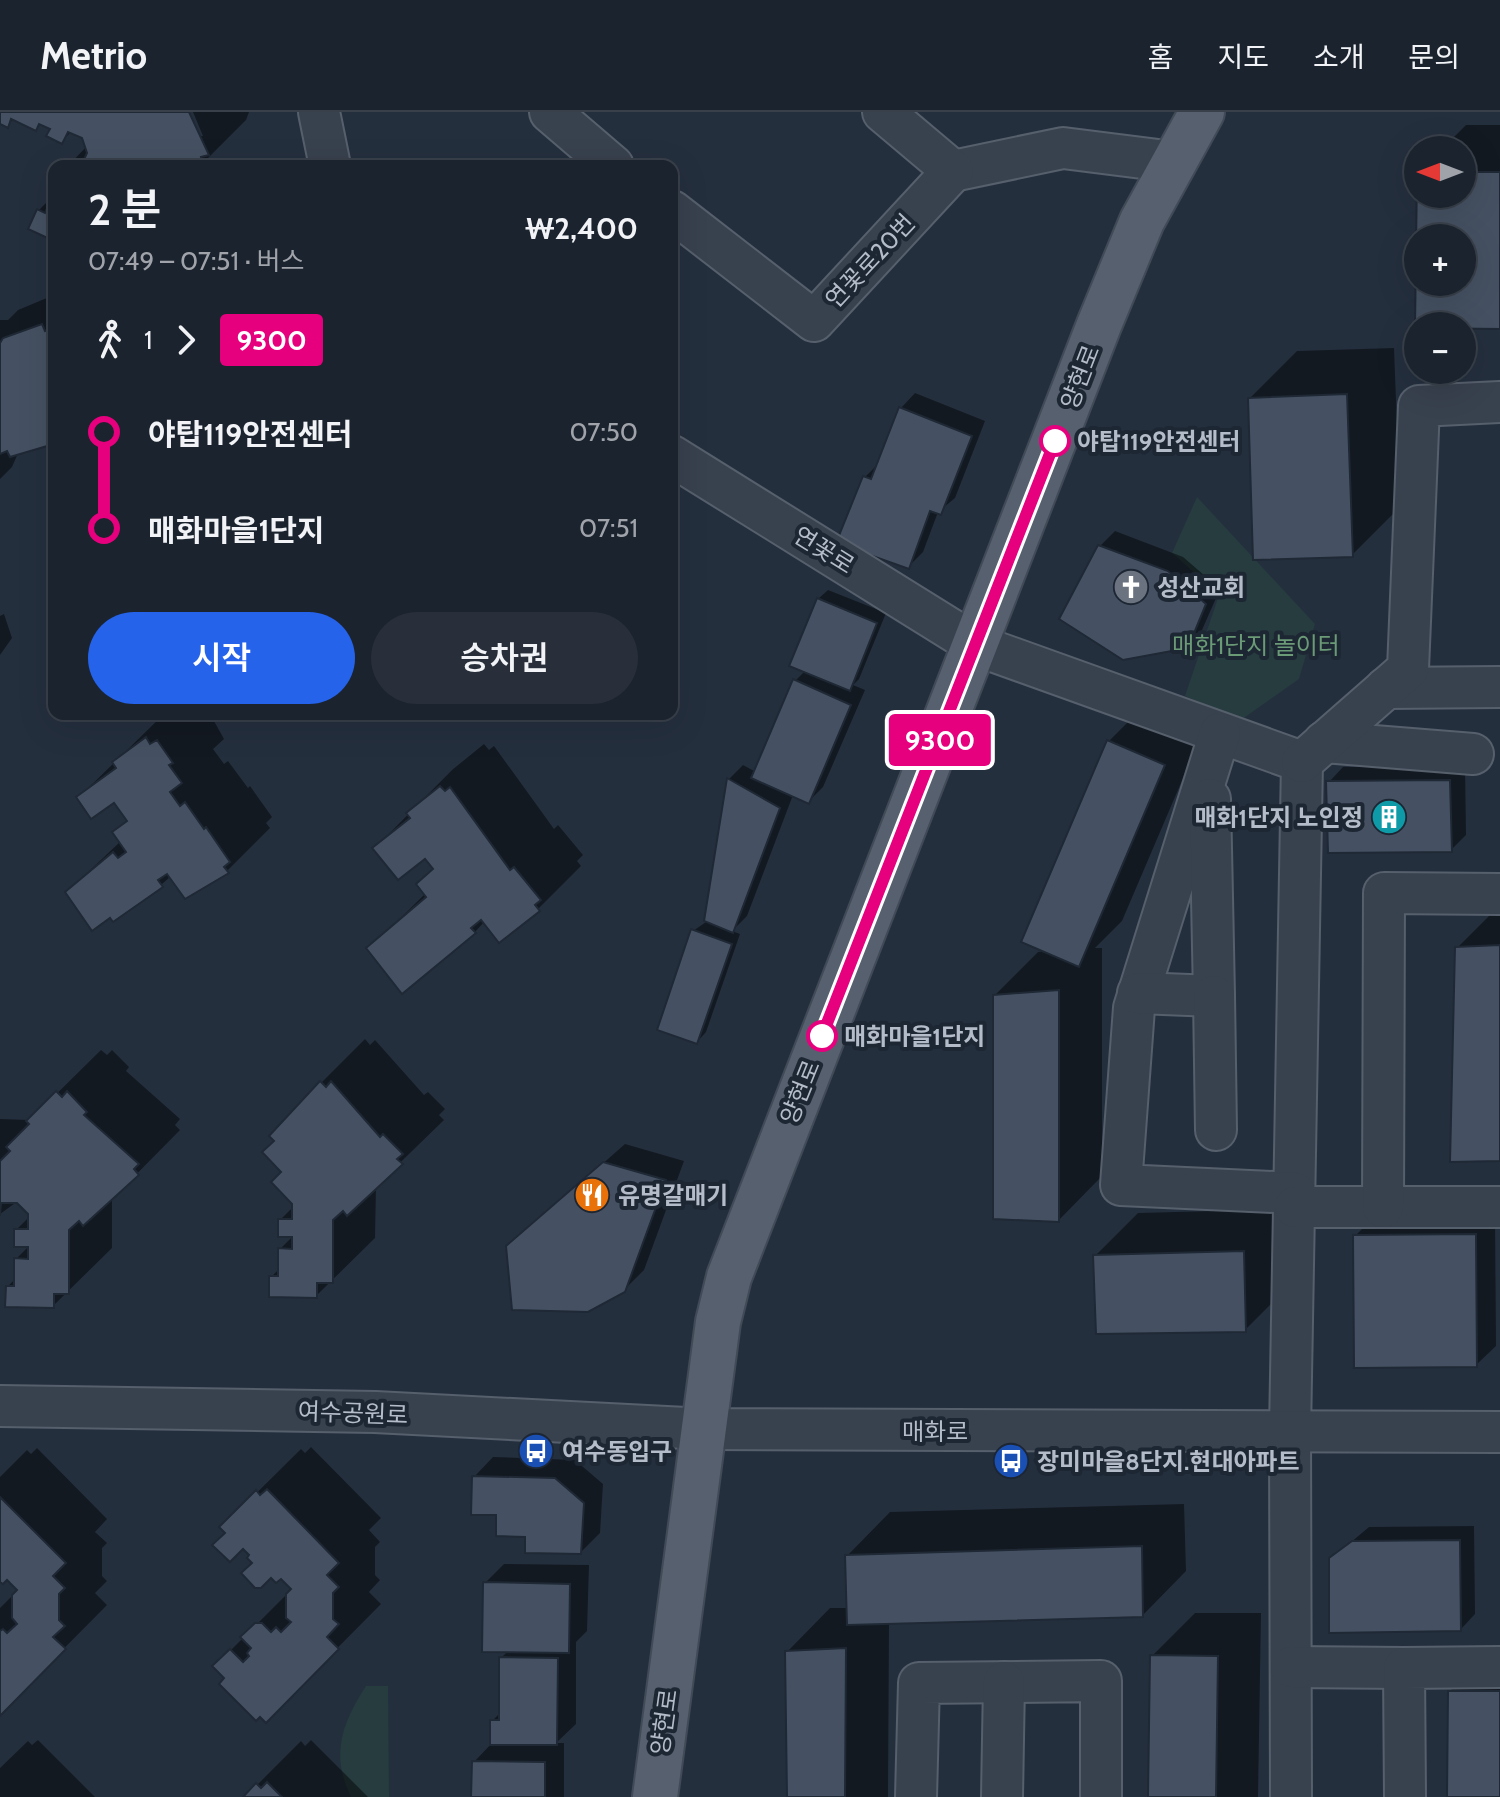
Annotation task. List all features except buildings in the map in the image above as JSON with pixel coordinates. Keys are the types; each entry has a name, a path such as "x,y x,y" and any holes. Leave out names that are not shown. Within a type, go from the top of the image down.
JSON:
{"main road":[{"name":"양현로","path":"655,1797 718,1322 744,1233 1099,325 1142,221 1202,112"}],"street":[{"path":"319,112 329,160"},
{"path":"550,112 606,160"},
{"path":"883,112 953,171 1063,148 1174,162"},
{"name":"연꽃로20번","path":"678,216 814,321 953,171"},
{"path":"1291,1797 1290,1432 1295,1200 1313,752 1408,669 1419,406 1500,402"},
{"name":"연꽃로","path":"678,460 976,645 1215,749 1473,754"},
{"path":"1386,688 1500,687"},
{"path":"1215,749 1134,1008 1121,1185 1383,1207 1500,1207"},
{"path":"1215,749 1216,1130"},
{"path":"1383,1207 1384,893 1500,894"},
{"path":"1138,993 1214,996"},
{"name":"여수공원로","path":"0,1406 375,1412 705,1429"},
{"name":"매화로","path":"705,1429 1500,1432"},
{"path":"1291,1667 1500,1667"},
{"path":"1404,1668 1405,1797"},
{"path":"916,1797 919,1683 1101,1681 1101,1797"},
{"path":"1002,1797 1004,1682"}],"green space":[{"name":"매화1단지 놀이터","path":"1197,497 1315,624 1299,679 1241,720 1185,696 1219,595 1172,553"},
{"path":"366,1686 388,1686 389,1797 351,1797 341,1767 345,1726"}],"bus line":[{"name":"9300","path":"822,1036 1055,441"}],"place":[{"name":"야탑119안전센터","path":"1055,441"},
{"name":"성산교회","path":"1131,587"},
{"name":"매화1단지 노인정","path":"1389,817"},
{"name":"매화마을1단지","path":"822,1036"},
{"name":"유명갈매기","path":"592,1195"},
{"name":"여수동입구","path":"536,1451"},
{"name":"장미마을8단지.현대아파트","path":"1011,1461"}]}
